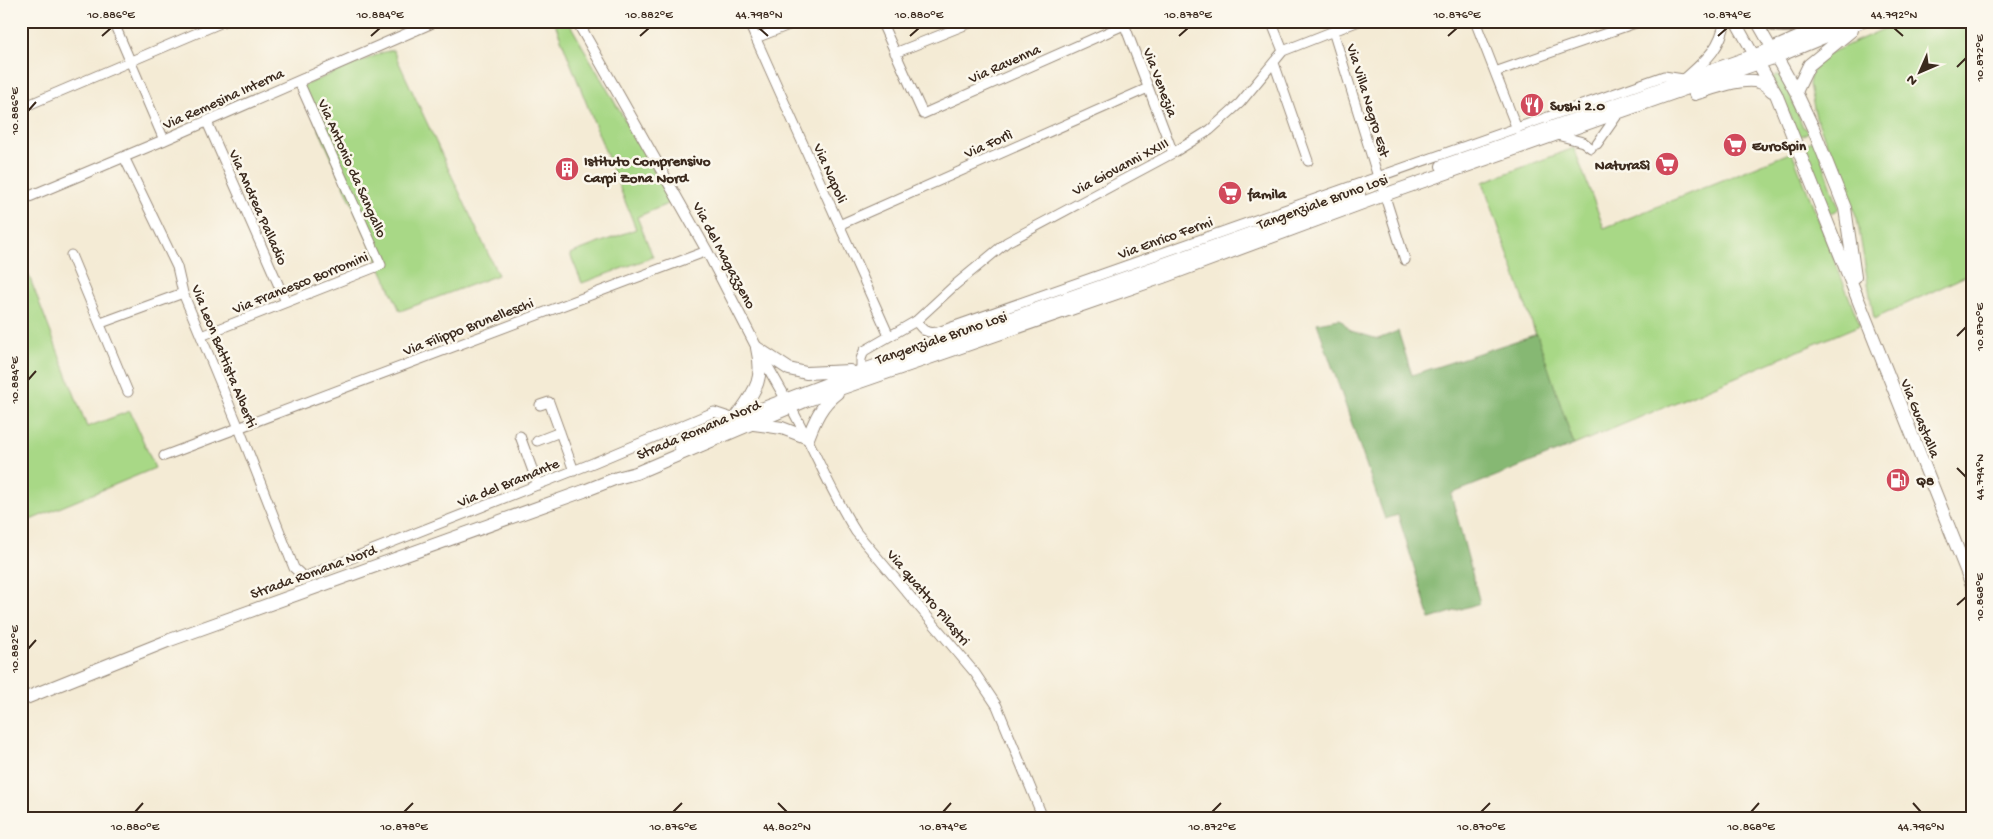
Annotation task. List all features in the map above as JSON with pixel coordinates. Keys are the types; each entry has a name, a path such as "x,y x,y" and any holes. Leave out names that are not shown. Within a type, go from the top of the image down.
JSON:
{"main road":[{"name":"Tangenziale Bruno Losi","path":"1774,53 1836,21"},
{"name":"Tangenziale Bruno Losi","path":"788,403 861,371 1684,79 1756,59 1863,21"},
{"path":"1796,92 1809,65 1863,21"},
{"name":"Via Guastalla","path":"1774,53 1796,92 1816,135 1844,208 1852,264 1864,317"},
{"name":"Tangenziale Bruno Losi","path":"788,403 844,387 1163,277 1381,187 1557,135 1650,102 1756,59"},
{"name":"Via Guastalla","path":"1756,59 1776,94 1972,585"},
{"path":"1650,102 1679,98 1747,81 1764,84 1776,94"},
{"path":"1796,144 1816,135"},
{"path":"1825,217 1832,216 1844,208"},
{"path":"757,348 789,369 806,372 861,371"},
{"path":"735,419 755,390 760,378 761,364 757,348"},
{"path":"749,424 782,428 808,438 816,417 822,408 829,399 844,387"},
{"name":"Strada Romana Nord","path":"21,700 170,640 584,491 617,478 735,419 788,403"},
{"name":"Strada Romana Nord","path":"617,478 636,473 749,424 788,403"}],"street":[{"path":"113,21 164,140"},
{"path":"21,108 225,21"},
{"name":"Via Remesina Interna","path":"21,200 299,82 414,26 436,21"},
{"name":"Via del Magazzeno","path":"577,21 707,251 788,403"},
{"name":"Via Napoli","path":"748,21 889,336"},
{"path":"756,38 799,21"},
{"path":"881,21 895,53 975,21"},
{"path":"1271,21 1283,51 1359,21"},
{"path":"1475,21 1517,129"},
{"path":"1495,72 1641,21"},
{"path":"1684,79 1715,50 1721,39 1725,21"},
{"name":"Via Guastalla","path":"1734,21 1756,59"},
{"name":"Via Guastalla","path":"1756,21 1774,53"},
{"path":"1760,21 1772,26 1788,27 1814,21"},
{"path":"1788,27 1803,21"},
{"name":"Via Ravenna","path":"895,53 923,114 1123,23"},
{"name":"Via Venezia","path":"1123,23 1173,154"},
{"name":"Via Villa Negro Est","path":"1334,31 1405,260"},
{"name":"Via Giovanni XXIII","path":"861,371 861,359 864,351 916,321 955,285 1007,242 1173,154 1210,130 1240,103 1283,51"},
{"path":"1274,63 1308,161"},
{"name":"Via Enrico Fermi","path":"916,321 925,332 930,334 938,332 1250,221 1381,187 1517,129 1664,76 1684,79"},
{"name":"Via Antonio da Sangallo","path":"299,82 381,264"},
{"name":"Via Forlì","path":"838,225 1148,88"},
{"path":"1557,135 1594,146 1618,114"},
{"name":"Via Andrea Palladio","path":"207,122 286,302"},
{"name":"Via Leon Battista Alberti","path":"124,157 177,267 183,293 294,568"},
{"name":"Via Filippo Brunelleschi","path":"164,456 707,251"},
{"path":"71,255 101,323 128,392"},
{"name":"Via Francesco Borromini","path":"201,336 381,264"},
{"path":"101,323 183,293"},
{"path":"540,405 550,402 574,470"},
{"name":"Via quattro Pilastri","path":"788,403 808,438 841,508 856,532 988,691 997,706 1043,818"},
{"name":"Via del Bramante","path":"294,568 304,577 574,470 714,412 735,419"},
{"path":"537,441 560,432"},
{"path":"520,436 538,484"}],"green space":[{"path":"554,21 568,21 672,202 637,217 653,257 582,283 570,254 636,229"},
{"path":"1901,21 1972,21 1972,273 1874,319 1857,218 1816,117 1809,85 1810,77 1816,65 1828,54"},
{"path":"393,50 498,275 400,311 300,87"},
{"path":"1778,74 1790,94 1803,127 1809,132 1799,137 1772,78"},
{"path":"1815,140 1839,208 1829,213 1801,146"},
{"path":"1574,148 1604,228 1792,152 1860,325 1574,445 1483,182"},
{"path":"21,255 87,427 130,411 155,468 23,523 21,522"},
{"path":"1340,319 1351,331 1378,339 1398,331 1412,375 1537,334 1574,445 1451,494 1480,603 1430,619 1398,515 1385,519 1317,323"}],"place":[{"name":"Sushi 2.0","path":"1532,105"},
{"name":"EuroSpin","path":"1735,145"},
{"name":"NaturaSì","path":"1667,164"},
{"name":"Istituto Comprensivo Carpi Zona Nord","path":"567,169"},
{"name":"famila","path":"1230,193"},
{"name":"Q8","path":"1898,480"}]}
